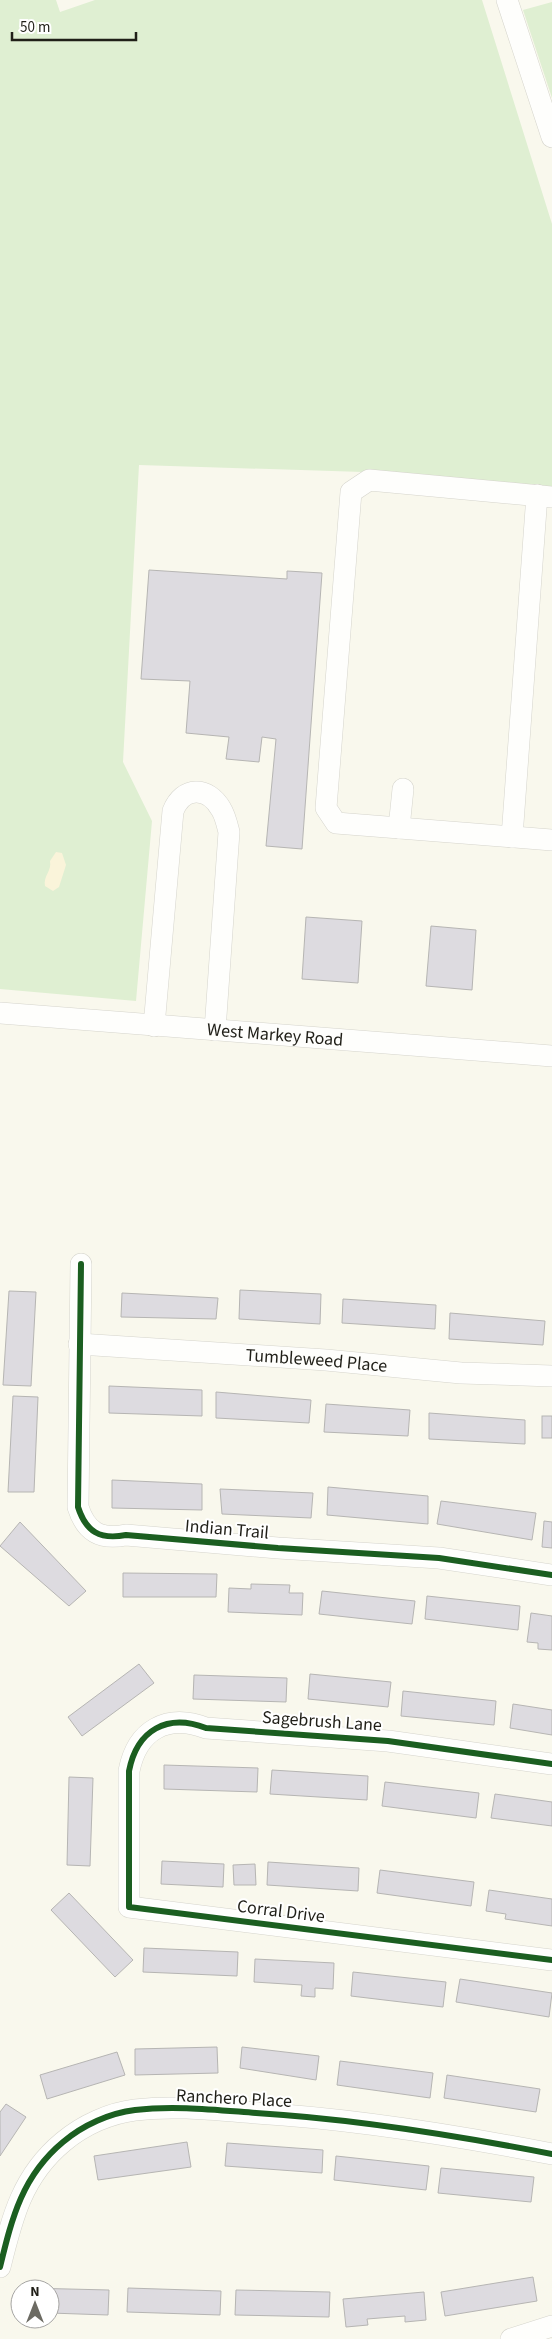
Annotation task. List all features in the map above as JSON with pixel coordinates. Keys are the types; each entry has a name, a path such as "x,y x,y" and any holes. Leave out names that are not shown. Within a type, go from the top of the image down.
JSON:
{"street":[{"path":"507,0 550,124"},
{"path":"512,836 544,496 369,480 351,492 326,808 336,823 552,840"},
{"path":"399,828 403,789"},
{"path":"154,1026 172,810 177,800 192,791 206,793 221,808 229,832 215,1030"},
{"name":"West Markey Road","path":"0,1013 552,1056"},
{"name":"Indian Trail","path":"81,1264 78,1507 82,1519 94,1532 114,1538 126,1535 278,1548 439,1558 552,1575"},
{"name":"Tumbleweed Place","path":"79,1344 326,1360 452,1372 552,1376"},
{"name":"Sagebrush Lane","path":"129,1783 131,1757 139,1742 150,1732 162,1725 178,1722 193,1723 206,1728 388,1741 552,1764"},
{"name":"Corral Drive","path":"129,1783 129,1906 552,1960"},
{"name":"Ranchero Place","path":"0,2267 19,2198 32,2175 47,2156 64,2140 84,2127 108,2117 133,2110 227,2111 364,2122 466,2137 552,2154"},
{"path":"510,2339 552,2326"}],"green space":[{"path":"0,0 56,0 60,12 95,0 482,0 552,224 552,488 363,472 139,465 123,762 152,821 136,1001 0,989"},
{"path":"552,2 552,98 523,10"}],"sand":[{"path":"56,852 62,853 66,865 59,887 53,891 45,886 45,879 50,868 50,861"}],"building":[{"path":"149,570 287,579 287,571 322,573 302,849 266,846 276,739 262,737 259,762 226,759 229,737 186,733 190,681 141,679"},
{"path":"306,917 362,921 358,983 302,979"},
{"path":"431,926 476,930 472,990 426,986"},
{"path":"240,1290 321,1294 320,1324 239,1319"},
{"path":"9,1291 36,1292 31,1386 3,1385"},
{"path":"122,1293 218,1298 216,1319 121,1317"},
{"path":"343,1299 436,1305 435,1329 342,1323"},
{"path":"450,1313 545,1321 543,1345 449,1339"},
{"path":"109,1386 202,1390 202,1416 109,1413"},
{"path":"216,1392 311,1400 309,1423 216,1418"},
{"path":"13,1396 38,1397 34,1492 8,1492"},
{"path":"326,1404 410,1410 408,1436 324,1432"},
{"path":"429,1413 525,1420 525,1444 429,1439"},
{"path":"542,1416 552,1416 552,1438 542,1438"},
{"path":"112,1480 202,1484 202,1510 112,1508"},
{"path":"328,1487 428,1496 428,1524 327,1515"},
{"path":"220,1489 313,1493 311,1518 222,1514"},
{"path":"441,1501 536,1513 532,1540 437,1524"},
{"path":"544,1521 552,1522 552,1548 542,1547"},
{"path":"20,1522 86,1591 69,1606 0,1546"},
{"path":"123,1573 217,1574 216,1597 123,1597"},
{"path":"251,1584 290,1585 289,1593 303,1593 302,1615 228,1612 229,1588 251,1589"},
{"path":"322,1591 415,1601 412,1624 319,1614"},
{"path":"427,1596 520,1606 518,1630 425,1619"},
{"path":"531,1613 552,1616 552,1650 538,1649 538,1643 527,1642"},
{"path":"139,1664 154,1683 82,1736 68,1717"},
{"path":"310,1674 391,1682 388,1707 308,1699"},
{"path":"194,1675 287,1678 286,1702 193,1699"},
{"path":"403,1691 496,1701 494,1725 401,1716"},
{"path":"513,1704 552,1710 552,1735 510,1728"},
{"path":"164,1765 258,1768 257,1792 164,1789"},
{"path":"272,1770 368,1776 367,1800 270,1794"},
{"path":"69,1777 93,1778 90,1866 67,1865"},
{"path":"385,1782 479,1793 476,1818 382,1806"},
{"path":"495,1794 552,1802 552,1826 491,1818"},
{"path":"162,1861 224,1864 223,1887 161,1884"},
{"path":"268,1862 359,1868 358,1891 267,1885"},
{"path":"255,1864 256,1885 234,1885 233,1865"},
{"path":"380,1870 474,1882 471,1906 377,1893"},
{"path":"489,1890 552,1899 552,1926 505,1919 506,1914 486,1911"},
{"path":"69,1893 133,1960 115,1977 51,1910"},
{"path":"144,1948 238,1952 237,1976 143,1972"},
{"path":"255,1959 334,1963 333,1989 315,1988 315,1997 301,1996 302,1985 254,1982"},
{"path":"353,1972 446,1982 443,2007 351,1996"},
{"path":"460,1979 552,1993 549,2017 456,2002"},
{"path":"217,2047 218,2073 135,2075 135,2049"},
{"path":"242,2047 319,2056 316,2080 240,2068"},
{"path":"117,2052 125,2075 47,2099 40,2075"},
{"path":"340,2061 433,2073 430,2098 337,2085"},
{"path":"447,2075 540,2089 536,2112 444,2098"},
{"path":"6,2104 26,2117 0,2156 0,2112"},
{"path":"187,2142 191,2167 98,2180 94,2156"},
{"path":"227,2143 323,2150 322,2173 225,2166"},
{"path":"336,2156 429,2166 426,2190 334,2180"},
{"path":"441,2168 534,2177 531,2202 438,2193"},
{"path":"533,2277 537,2301 445,2316 441,2292"},
{"path":"128,2288 221,2291 220,2315 127,2312"},
{"path":"60,2289 109,2290 108,2315 60,2313"},
{"path":"236,2290 330,2292 329,2317 235,2315"},
{"path":"424,2292 426,2320 405,2322 405,2316 367,2319 368,2325 346,2327 343,2299"}],"cycle path":[{"path":"81,1264 78,1507 85,1523 95,1532 109,1536 126,1535 278,1548 439,1558 552,1575"},
{"path":"552,1764 388,1741 206,1728 179,1723 167,1724 156,1728 147,1735 139,1745 129,1771 129,1907 552,1960"},
{"path":"0,2267 14,2215 28,2184 49,2155 63,2142 88,2125 107,2117 135,2110 195,2108 331,2119 442,2134 552,2154"}]}
